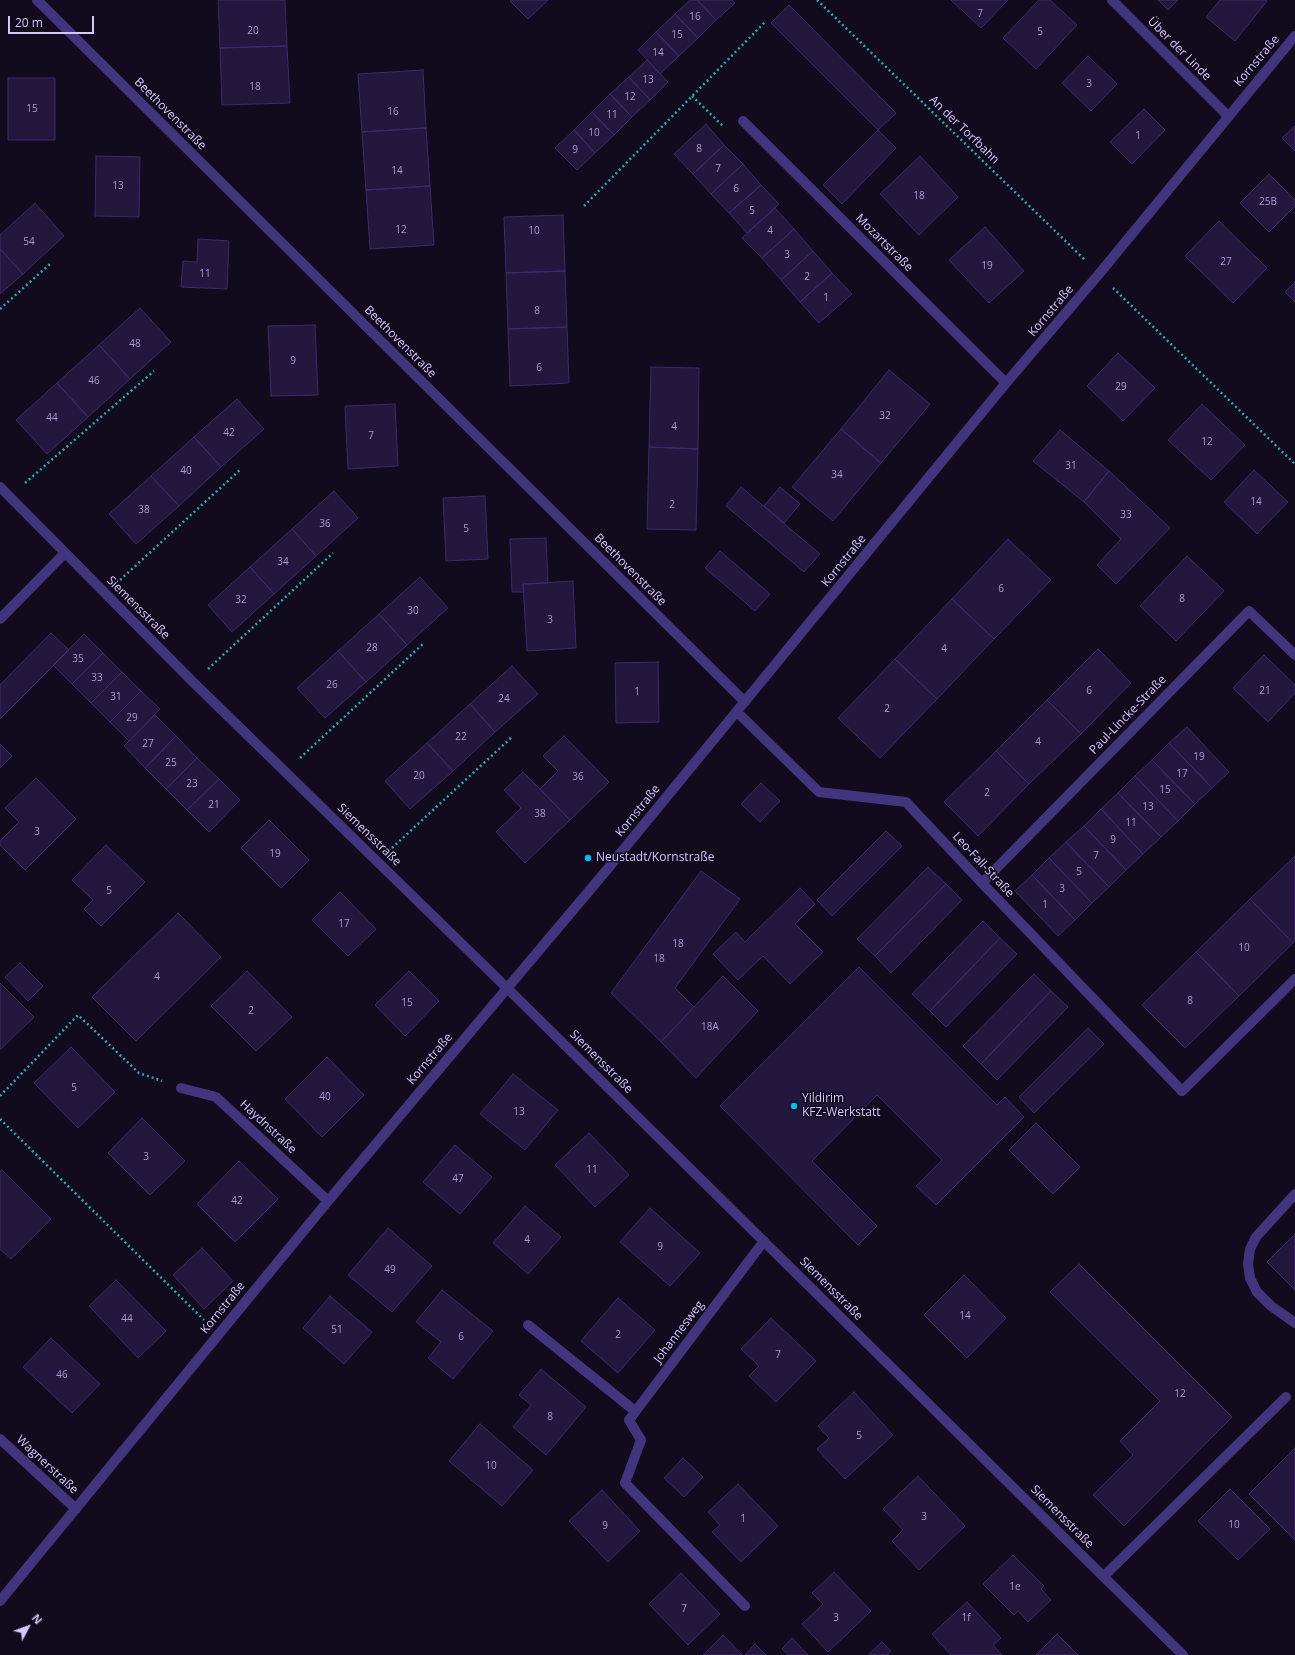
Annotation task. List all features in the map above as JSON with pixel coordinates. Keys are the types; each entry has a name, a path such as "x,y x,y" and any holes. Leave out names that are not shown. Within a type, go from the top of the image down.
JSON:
{"street":[{"name":"Beethovenstraße","path":"37,0 745,702"},
{"name":"Über der Linde","path":"1112,0 1228,116"},
{"name":"Kornstraße","path":"0,1601 328,1201 737,712 1006,383 1099,274 1295,36"},
{"name":"Mozartstraße","path":"743,121 1006,383"},
{"name":"Siemensstraße","path":"0,487 193,682 507,988 1183,1655"},
{"path":"0,619 65,554"},
{"name":"Paul-Lincke-Straße","path":"982,883 1249,611 1295,655"},
{"name":"Leo-Fall-Straße","path":"737,712 819,792 906,802 1182,1091 1295,979"},
{"name":"Haydnstraße","path":"181,1088 216,1097 328,1201"},
{"path":"1295,1194 1256,1238 1250,1249 1248,1264 1250,1278 1257,1292 1271,1306 1295,1323"},
{"name":"Johannesweg","path":"745,1606 625,1483 640,1440 629,1420 764,1241"},
{"path":"528,1325 636,1412"},
{"path":"1104,1576 1286,1397"},
{"name":"Wagnerstraße","path":"0,1439 76,1509"}],"path":[{"name":"An der Torfbahn","path":"817,0 1295,464"},
{"path":"584,206 766,21"},
{"path":"692,96 723,127 743,121"},
{"path":"0,309 52,263"},
{"path":"10,496 154,372"},
{"path":"105,594 241,469"},
{"path":"193,682 333,553"},
{"path":"285,772 424,644"},
{"path":"377,862 513,736"},
{"path":"0,1096 78,1015 139,1074 181,1088"},
{"path":"0,1119 219,1334"}],"building":[{"path":"218,0 285,0 287,46 220,48"},
{"path":"548,0 528,19 510,1"},
{"path":"690,0 697,0 716,20 698,38 675,14"},
{"path":"697,0 732,0 735,3 716,20"},
{"path":"951,0 1008,0 981,28"},
{"path":"1039,0 1050,0 1077,25 1036,69 1003,38"},
{"path":"1158,0 1178,0 1168,10"},
{"path":"1220,0 1267,1 1235,41 1206,17"},
{"path":"789,5 896,113 878,130 771,23"},
{"path":"675,14 698,38 679,56 656,32"},
{"path":"656,32 679,56 660,74 638,50"},
{"path":"287,46 290,103 222,105 220,48"},
{"path":"1088,56 1117,84 1091,111 1062,83"},
{"path":"647,60 668,82 650,100 629,77"},
{"path":"423,70 426,128 362,132 358,74"},
{"path":"629,77 650,100 632,117 610,94"},
{"path":"8,78 55,78 55,140 8,140"},
{"path":"610,94 632,117 614,135 592,112"},
{"path":"1144,109 1165,130 1132,164 1110,142"},
{"path":"592,112 614,135 595,153 574,130"},
{"path":"706,124 724,145 693,174 674,154"},
{"path":"1295,126 1295,151 1282,138"},
{"path":"426,128 430,186 366,190 362,132"},
{"path":"574,130 595,153 577,170 555,148"},
{"path":"878,130 896,148 842,204 823,185"},
{"path":"724,145 743,164 711,194 693,174"},
{"path":"96,156 140,157 139,217 95,216"},
{"path":"920,156 958,197 919,235 880,194"},
{"path":"743,164 761,185 729,213 711,194"},
{"path":"1269,174 1295,200 1295,206 1269,232 1240,203"},
{"path":"761,185 779,204 747,233 729,213"},
{"path":"430,186 434,245 370,249 366,190"},
{"path":"35,203 64,236 23,274 0,249 0,235"},
{"path":"775,208 794,229 762,258 742,238"},
{"path":"563,215 565,271 506,273 504,217"},
{"path":"1219,221 1267,268 1233,303 1185,256"},
{"path":"985,227 1024,271 989,303 949,260"},
{"path":"794,229 813,251 781,280 762,258"},
{"path":"198,239 229,241 227,289 181,287 183,261 197,262"},
{"path":"0,249 23,274 0,294"},
{"path":"813,251 832,273 800,302 781,280"},
{"path":"565,271 567,327 508,329 506,273"},
{"path":"832,273 852,294 819,323 800,302"},
{"path":"1295,282 1295,302 1285,292"},
{"path":"140,308 171,342 130,379 99,345"},
{"path":"315,325 318,395 271,396 268,326"},
{"path":"567,327 569,383 510,386 508,329"},
{"path":"99,345 130,379 88,417 57,383"},
{"path":"1118,353 1155,388 1123,421 1087,386"},
{"path":"651,367 699,368 698,449 649,447"},
{"path":"889,370 930,404 881,463 841,429"},
{"path":"57,383 88,417 47,454 16,420"},
{"path":"237,399 264,429 221,467 194,437"},
{"path":"395,404 398,466 348,469 345,406"},
{"path":"1202,404 1245,445 1211,480 1168,440"},
{"path":"841,429 881,463 833,521 792,487"},
{"path":"1060,430 1109,471 1084,502 1033,461"},
{"path":"194,437 221,467 179,506 151,476"},
{"path":"649,447 698,449 696,530 647,529"},
{"path":"1254,470 1288,502 1257,534 1224,502"},
{"path":"1109,471 1170,528 1116,584 1097,565 1121,539 1084,502"},
{"path":"151,476 179,506 136,544 109,514"},
{"path":"741,487 820,554 804,572 726,506"},
{"path":"780,487 800,504 784,523 764,506"},
{"path":"334,491 358,518 316,556 292,529"},
{"path":"485,496 488,559 446,561 443,498"},
{"path":"292,529 316,556 274,594 250,567"},
{"path":"546,538 548,583 523,584 524,592 512,592 510,539"},
{"path":"1008,539 1051,580 994,639 952,599"},
{"path":"720,551 770,594 755,611 705,568"},
{"path":"1187,556 1224,591 1176,641 1140,606"},
{"path":"250,567 274,594 232,632 208,605"},
{"path":"420,577 448,608 407,645 379,614"},
{"path":"573,581 576,648 527,651 523,584"},
{"path":"952,599 994,639 937,699 895,659"},
{"path":"379,614 407,645 366,682 338,651"},
{"path":"51,633 69,650 0,719 0,685"},
{"path":"84,634 103,653 72,684 53,665"},
{"path":"1098,649 1131,683 1081,734 1047,700"},
{"path":"338,651 366,682 325,718 297,688"},
{"path":"103,653 122,672 91,703 72,684"},
{"path":"1264,655 1295,685 1295,693 1268,722 1233,688"},
{"path":"895,659 937,699 880,758 838,718"},
{"path":"658,662 659,722 616,723 615,663"},
{"path":"512,666 538,694 495,732 470,704"},
{"path":"122,672 141,691 110,722 91,703"},
{"path":"141,691 160,709 129,741 110,722"},
{"path":"1047,700 1081,734 1029,784 996,751"},
{"path":"470,704 495,732 453,771 427,743"},
{"path":"155,715 176,736 145,768 124,746"},
{"path":"1187,727 1229,772 1212,788 1169,743"},
{"path":"176,736 197,758 166,789 145,768"},
{"path":"564,736 609,782 570,820 540,789 558,771 543,756"},
{"path":"427,743 453,771 410,809 385,781"},
{"path":"1169,743 1212,788 1195,804 1152,760"},
{"path":"0,744 12,756 0,768"},
{"path":"996,751 1029,784 978,836 944,802"},
{"path":"197,758 219,779 187,810 166,789"},
{"path":"1152,760 1195,804 1178,821 1135,776"},
{"path":"523,772 570,820 525,863 496,832 521,808 504,790"},
{"path":"1135,776 1178,821 1161,837 1118,793"},
{"path":"36,778 76,819 25,870 0,845 0,841 19,822 5,808"},
{"path":"219,779 240,800 209,832 187,810"},
{"path":"761,783 780,801 760,822 741,804"},
{"path":"1118,793 1161,837 1143,854 1101,809"},
{"path":"1101,809 1143,854 1126,870 1084,826"},
{"path":"269,820 309,860 281,888 241,848"},
{"path":"1084,826 1126,870 1109,887 1066,842"},
{"path":"886,831 902,846 832,916 817,900"},
{"path":"1066,842 1109,887 1092,903 1049,858"},
{"path":"106,845 145,882 101,926 84,909 93,900 72,880"},
{"path":"1295,856 1295,941 1293,943 1250,899"},
{"path":"1049,858 1092,903 1075,920 1032,875"},
{"path":"928,867 946,884 875,956 857,939"},
{"path":"701,871 740,899 675,988 694,1007 661,1042 611,993"},
{"path":"1032,875 1075,920 1058,936 1015,891"},
{"path":"946,884 962,900 891,973 875,956"},
{"path":"800,888 815,904 795,924 823,952 790,984 763,956 738,980 713,954 736,932 745,942"},
{"path":"340,892 376,929 348,956 312,920"},
{"path":"1250,899 1293,943 1239,996 1196,952"},
{"path":"178,913 221,957 136,1041 92,997"},
{"path":"983,921 1000,938 930,1011 912,994"},
{"path":"1000,938 1017,954 946,1027 930,1011"},
{"path":"1196,952 1239,996 1185,1048 1142,1005"},
{"path":"20,963 43,986 28,1001 5,977"},
{"name":"Yildirim KFZ-Werkstatt","path":"859,967 997,1105 1005,1097 1024,1117 936,1205 916,1186 942,1160 877,1095 812,1161 877,1226 858,1245 720,1106"},
{"path":"247,971 292,1017 256,1051 211,1006"},
{"path":"409,971 439,1001 405,1036 375,1005"},
{"path":"1034,974 1051,991 981,1064 963,1046"},
{"path":"723,976 758,1011 696,1078 661,1042"},
{"path":"0,983 34,1017 0,1050"},
{"path":"1051,991 1068,1007 997,1080 981,1064"},
{"path":"1088,1028 1104,1044 1034,1113 1019,1097"},
{"path":"71,1047 115,1092 78,1128 34,1083"},
{"path":"327,1057 364,1095 322,1137 285,1099"},
{"path":"513,1074 558,1110 525,1150 480,1114"},
{"path":"142,1118 185,1161 150,1195 108,1153"},
{"path":"1036,1123 1080,1167 1053,1194 1009,1150"},
{"path":"589,1133 629,1175 595,1207 555,1165"},
{"path":"455,1145 492,1177 460,1214 423,1182"},
{"path":"239,1161 278,1199 235,1242 197,1204"},
{"path":"2,1170 51,1219 11,1259 0,1249 0,1172"},
{"path":"525,1206 561,1237 528,1274 493,1243"},
{"path":"650,1208 700,1253 670,1286 620,1242"},
{"path":"388,1228 432,1266 392,1312 348,1275"},
{"path":"1295,1234 1295,1290 1267,1262"},
{"path":"202,1248 233,1281 204,1309 173,1275"},
{"path":"1079,1264 1232,1417 1124,1526 1093,1495 1133,1455 1120,1441 1160,1401 1050,1292"},
{"path":"964,1275 1006,1318 967,1358 924,1315"},
{"path":"116,1280 166,1331 138,1358 89,1306"},
{"path":"442,1290 493,1331 453,1379 428,1358 441,1342 416,1322"},
{"path":"330,1296 372,1332 344,1364 303,1328"},
{"path":"618,1298 655,1330 618,1373 581,1341"},
{"path":"771,1318 816,1361 776,1402 749,1376 759,1366 741,1349"},
{"path":"51,1338 100,1384 72,1413 23,1367"},
{"path":"541,1369 586,1407 546,1455 513,1427 531,1405 519,1395"},
{"path":"854,1392 893,1435 845,1479 817,1449 829,1438 818,1426"},
{"path":"480,1424 533,1470 502,1506 449,1461"},
{"path":"1295,1448 1295,1540 1249,1494"},
{"path":"683,1458 703,1477 684,1497 664,1478"},
{"path":"918,1476 965,1526 919,1570 892,1541 903,1530 883,1509"},
{"path":"738,1484 778,1526 741,1562 712,1532 720,1525 708,1512"},
{"path":"1230,1489 1270,1529 1238,1560 1198,1521"},
{"path":"602,1490 640,1531 608,1562 569,1521"},
{"path":"1013,1555 1044,1586 1041,1589 1051,1600 1028,1622 1018,1611 1014,1615 983,1584"},
{"path":"834,1572 871,1611 828,1652 802,1624 823,1604 812,1593"},
{"path":"681,1573 720,1614 688,1645 649,1604"},
{"path":"967,1602 1001,1638 993,1645 1002,1655 951,1655 932,1634"},
{"path":"1057,1634 1078,1655 1036,1655"},
{"path":"723,1635 742,1655 703,1655"},
{"path":"792,1638 808,1655 788,1655 782,1649"},
{"path":"882,1642 891,1651 887,1655 869,1654"},
{"path":"755,1644 766,1655 745,1655"}],"place":[{"name":"Neustadt/Kornstraße","path":"588,858"},
{"name":"Yildirim KFZ-Werkstatt","path":"794,1106"}]}
